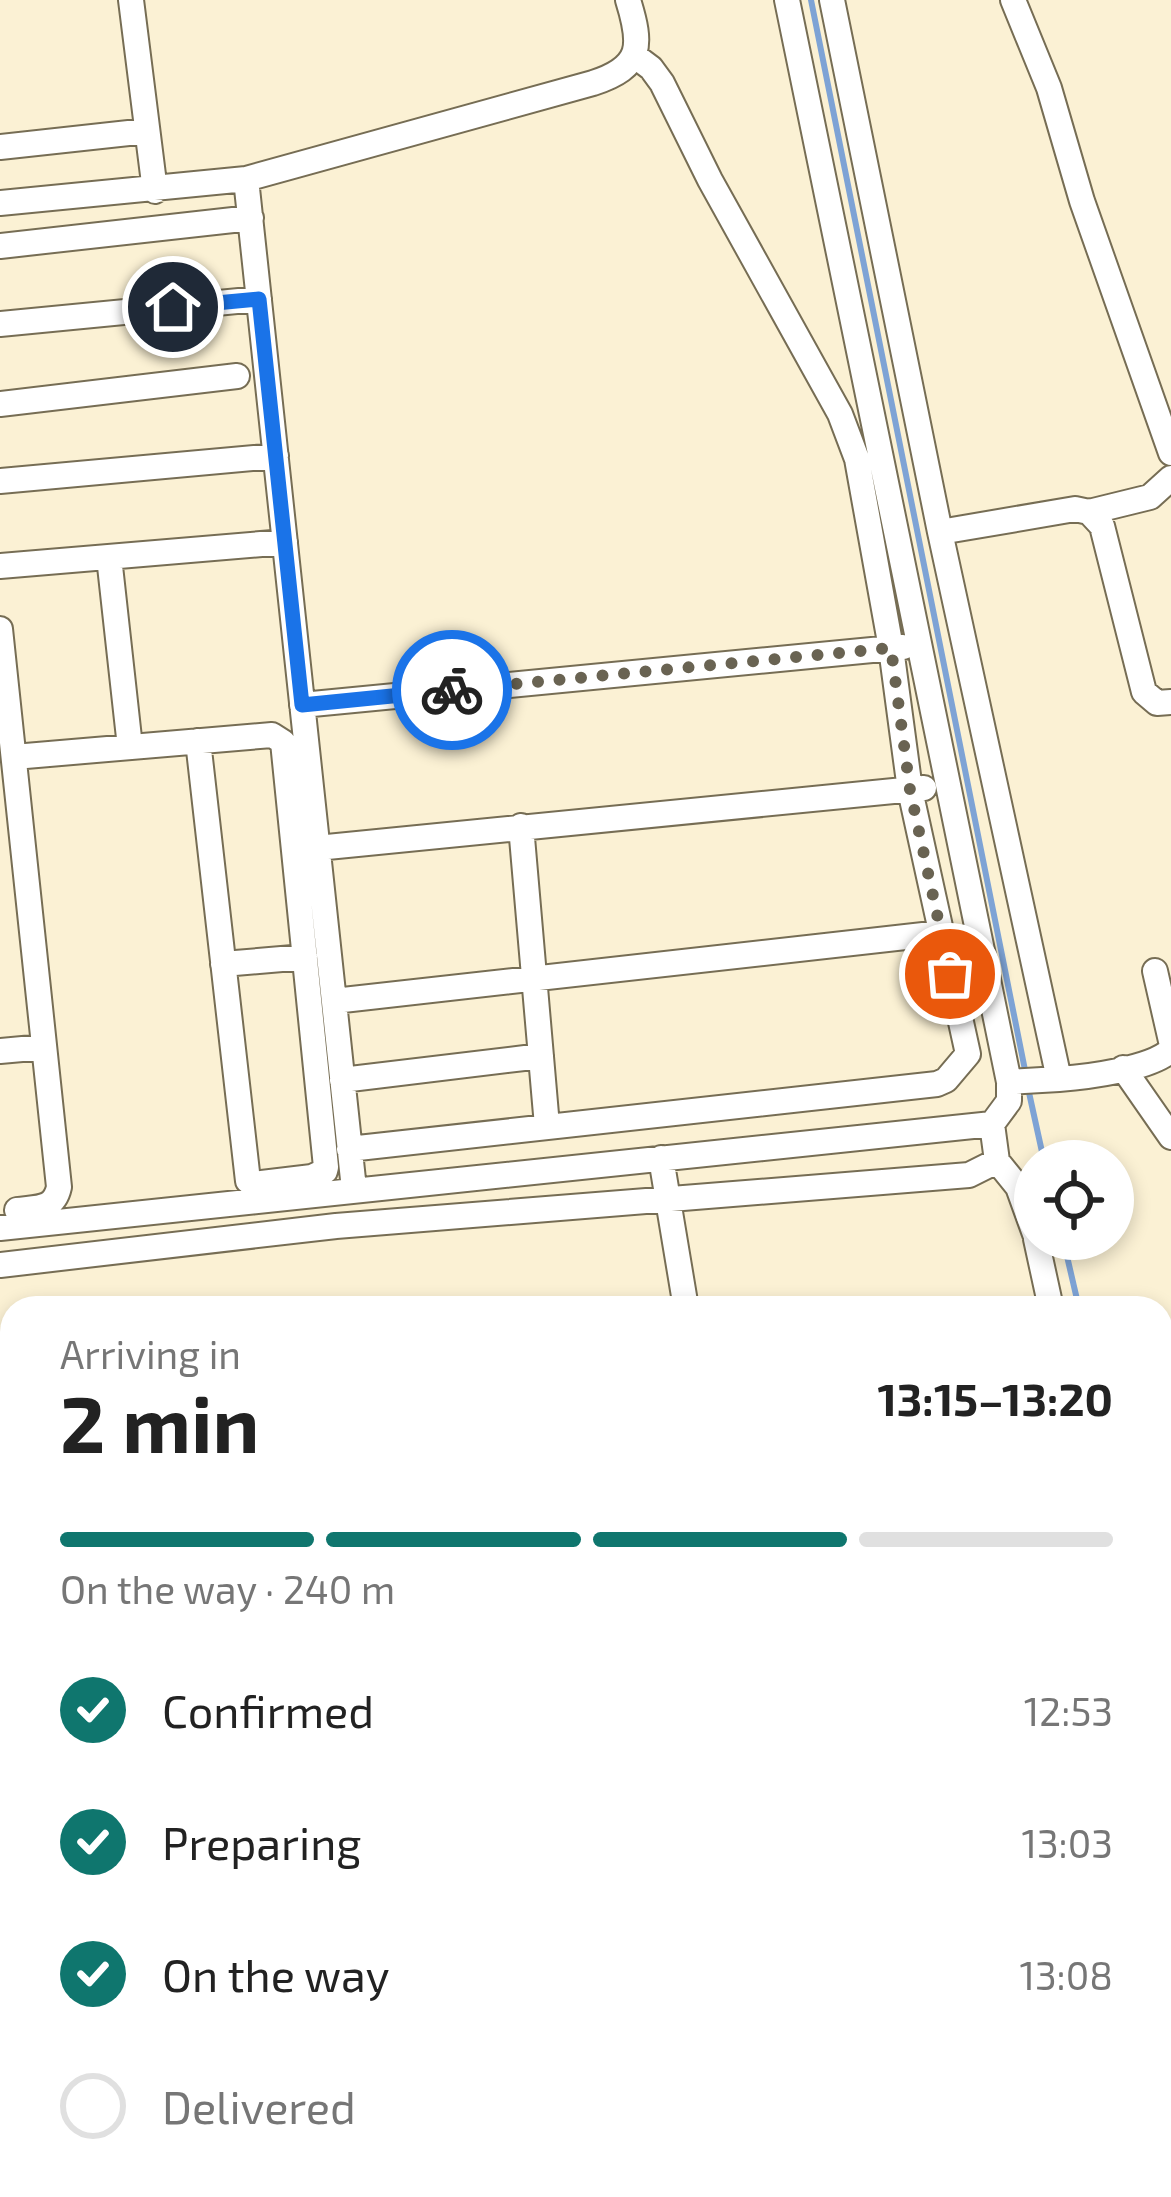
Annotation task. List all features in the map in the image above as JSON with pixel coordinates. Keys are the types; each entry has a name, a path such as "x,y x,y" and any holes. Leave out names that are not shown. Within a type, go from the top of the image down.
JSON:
{"street":[{"path":"131,0 155,191"},
{"path":"0,203 246,179 609,78 635,56 638,41 628,0"},
{"path":"788,0 946,786 1033,1080"},
{"path":"832,0 940,532 1033,1080"},
{"path":"1013,0 1049,88 1082,201 1171,453"},
{"path":"350,1149 946,1080 968,1054 910,790 891,648 850,438 662,82 635,56"},
{"path":"0,147 147,131"},
{"path":"246,179 354,1190"},
{"path":"0,246 250,218"},
{"path":"0,325 259,299"},
{"path":"0,404 237,376"},
{"path":"0,481 276,456"},
{"path":"940,532 1076,509 1089,512 1150,497 1171,478"},
{"path":"1089,512 1102,526 1144,692 1157,703 1171,702"},
{"path":"0,566 285,542"},
{"path":"110,557 130,747"},
{"path":"1,640 59,1187 50,1205 11,1218"},
{"path":"302,705 918,646"},
{"path":"14,757 198,741 272,735 284,742 326,1167 312,1177 248,1181 198,741"},
{"path":"317,848 946,786"},
{"path":"521,826 547,1126"},
{"path":"334,1001 941,933"},
{"path":"224,964 305,957"},
{"path":"1155,971 1171,1041"},
{"path":"0,1052 44,1047"},
{"path":"1014,1182 997,1161 992,1124 1033,1080 1123,1068 1159,1059 1171,1050"},
{"path":"342,1080 541,1056"},
{"path":"1123,1068 1171,1137"},
{"path":"11,1218 354,1190 992,1124"},
{"path":"661,1158 684,1296"},
{"path":"0,1265 336,1226 969,1175 997,1161"},
{"path":"1041,1260 1048,1296"}],"waterway":[{"path":"811,0 1026,1075"},
{"path":"1028,1088 1039,1140"},
{"path":"1068,1260 1076,1296"}],"way so far":[{"path":"452,690 891,648 910,790 950,974"}],"route":[{"path":"173,307 259,299 302,705 452,690"}]}
